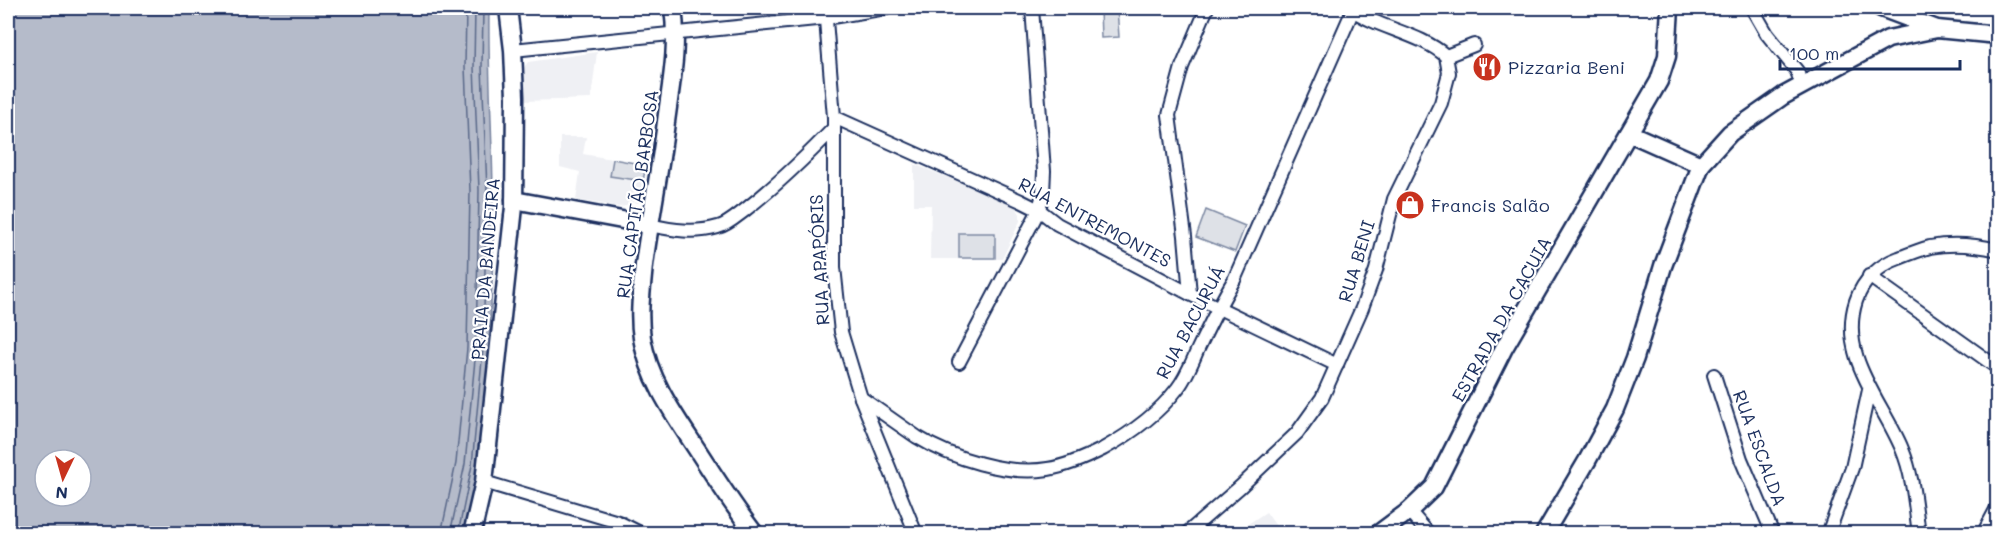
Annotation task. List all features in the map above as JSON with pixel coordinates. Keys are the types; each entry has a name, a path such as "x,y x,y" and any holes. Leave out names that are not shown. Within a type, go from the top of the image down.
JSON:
{"main road":[{"name":"PRAIA DA BANDEIRA","path":"472,534 484,482 514,200 515,105 513,50 508,8"},
{"name":"RUA CAPITÃO BARBOSA","path":"673,8 677,32 671,90 649,225 641,291 642,336 649,367 660,392 736,509 755,534"},
{"name":"ESTRADA DA CACUIA","path":"1378,534 1409,511 1434,487 1504,348 1659,81 1667,56 1670,8"},
{"path":"1885,9 1893,24 1888,39"},
{"path":"1885,9 1937,29 1998,35"},
{"path":"1544,534 1615,409 1648,318 1663,266 1701,165 1730,133 1783,96 1888,39 1937,29"},
{"path":"1629,133 1701,165"},
{"path":"514,200 649,225"}],"street":[{"path":"513,50 825,13 886,8"},
{"path":"959,362 1039,210 1043,193 1044,171 1032,8"},
{"path":"1190,294 1169,115 1179,75 1207,8"},
{"path":"1752,8 1767,34 1797,71 1802,86"},
{"path":"1351,9 1422,40 1446,56 1474,45"},
{"name":"RUA BACURUÁ","path":"861,398 919,438 969,460 1021,472 1048,469 1081,460 1126,436 1178,389 1191,366 1239,270 1351,9"},
{"name":"RUA APAPÓRIS","path":"825,13 834,123 834,267 836,303 841,332 861,398 916,534"},
{"name":"RUA BENI","path":"1186,534 1298,432 1322,398 1376,270 1394,199 1441,103 1449,73 1446,56"},
{"path":"649,225 679,231 721,227 756,201 798,164 834,123"},
{"name":"RUA ENTREMONTES","path":"834,123 1039,210 1057,224 1190,294 1337,365"},
{"path":"1919,534 1911,480 1903,451 1889,421 1869,390 1853,349 1851,315 1859,291 1869,276 1891,261 1930,247 1975,245 1998,250"},
{"path":"1869,276 1998,368"},
{"name":"RUA ESCALDA","path":"1714,375 1741,459 1773,534"},
{"path":"1828,534 1852,468 1869,390"},
{"path":"484,482 618,528 642,534"},
{"path":"1983,534 1998,506"},
{"path":"1409,511 1429,534"}],"shaded area":[{"path":"1100,8 1117,8 1119,37 1101,38"},
{"path":"597,52 591,99 523,101 523,69 528,62"},
{"path":"560,137 586,137 583,154 646,165 639,203 633,202 619,207 576,200 580,172 560,167"},
{"path":"613,159 646,165 643,181 610,176"},
{"path":"914,164 1016,207 1020,214 1020,221 1002,259 930,259 931,205 914,205"},
{"path":"1206,210 1245,226 1235,252 1196,237"},
{"path":"959,233 995,233 995,258 959,258"},
{"path":"1266,512 1281,533 1255,533 1248,524"}],"water":[{"path":"8,8 489,8 493,167 490,324 479,452 463,533 8,533"}],"place":[{"name":"Pizzaria Beni","path":"1487,67"},
{"name":"Francis Salão","path":"1410,205"}]}
